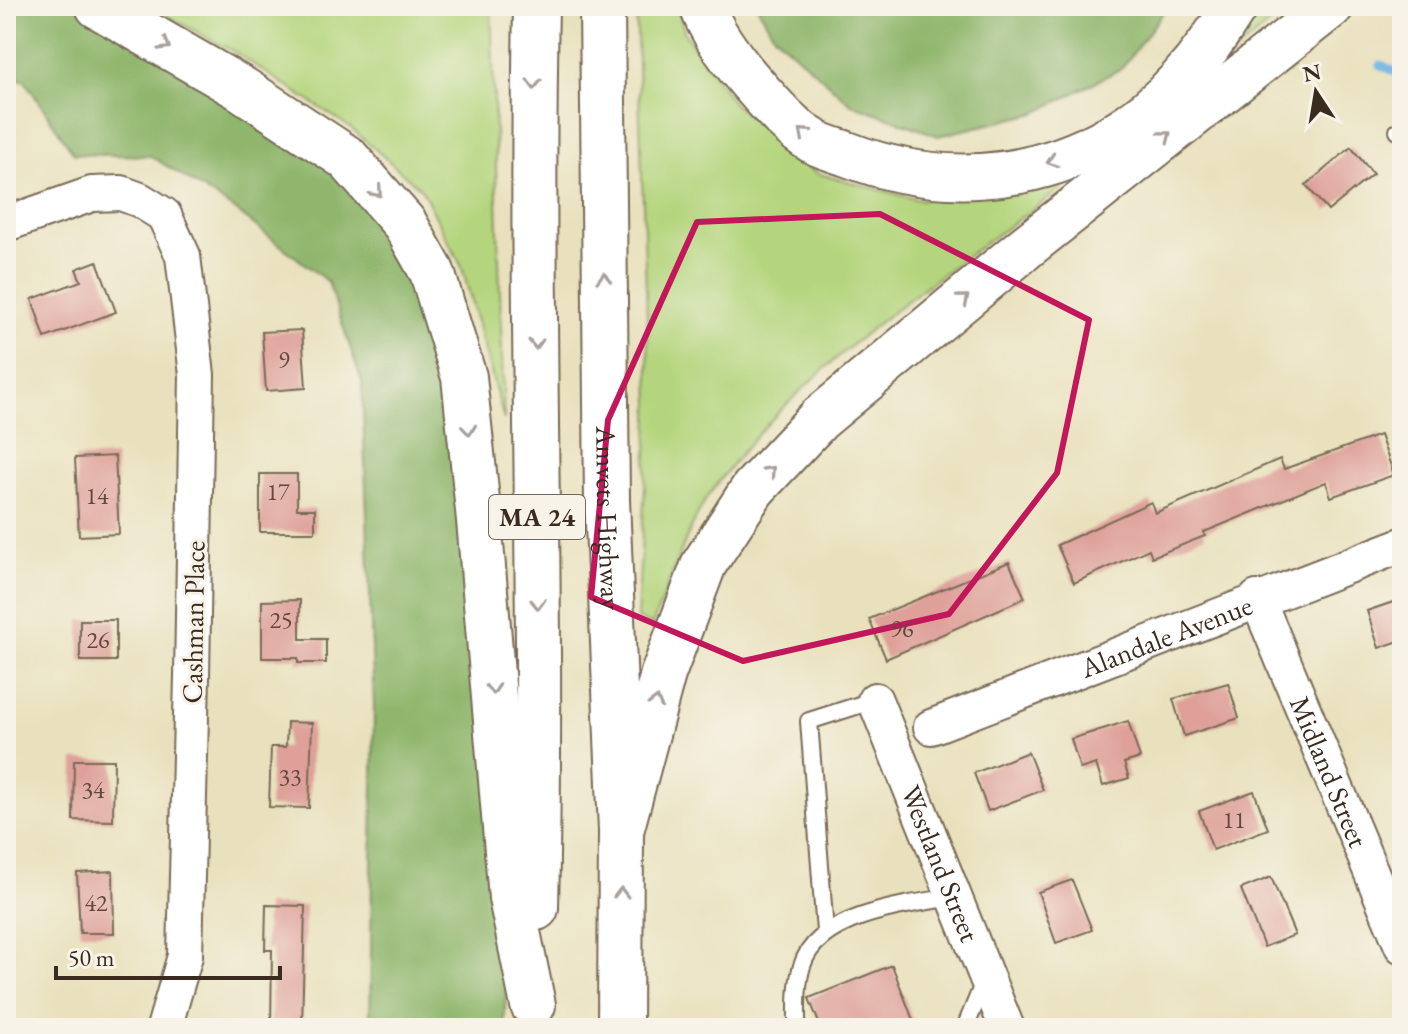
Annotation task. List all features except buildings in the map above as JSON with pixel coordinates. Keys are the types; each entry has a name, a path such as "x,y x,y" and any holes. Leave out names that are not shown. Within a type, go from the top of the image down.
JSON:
{"highway":[{"path":"98,6 242,89 347,158 405,224 432,272 464,377 511,898 533,1017"},
{"name":"MA 24","path":"533,1017 539,760 534,145 536,6"},
{"name":"Amvets Highway","path":"602,6 607,500 621,831 620,1028"},
{"path":"702,6 731,60 767,100 812,141 886,170 941,179 995,174 1052,162 1111,136 1175,89 1235,6"},
{"path":"621,831 663,674 704,564 753,489 831,408 1026,247 1331,6"}],"street":[{"name":"Cashman Place","path":"6,224 92,194 121,193 140,200 165,217 183,256 197,375 185,956 164,1028"},
{"name":"Alandale Avenue","path":"931,727 1257,598 1402,545"},
{"name":"Midland Street","path":"1257,598 1402,946"},
{"name":"Westland Street","path":"875,700 1007,1028"}],"lane":[{"path":"825,932 809,721 875,700"},
{"path":"797,1028 802,964 825,932 897,906 954,897"},
{"path":"965,1028 986,976"}],"highlighted area":[{"path":"880,214 1089,320 1057,473 949,614 743,661 591,597 608,420 697,222"}],"green space":[{"path":"6,6 98,6 347,158 432,272 511,898 504,1028 370,1028 374,706 362,382 328,282 235,210 151,156 74,154 25,81 6,74"},
{"path":"148,6 491,6 504,420 462,267 422,190 351,128 233,51"},
{"path":"636,6 677,6 685,34 734,104 816,173 918,200 1016,186 1100,161 890,314 791,400 747,447 708,496 685,541 652,625 637,618 650,403"},
{"path":"757,6 1168,6 1122,68 1036,113 938,136 851,104 774,35"},
{"path":"1248,6 1290,6 1196,85"}],"waterway":[{"path":"1381,65 1402,75"}]}
